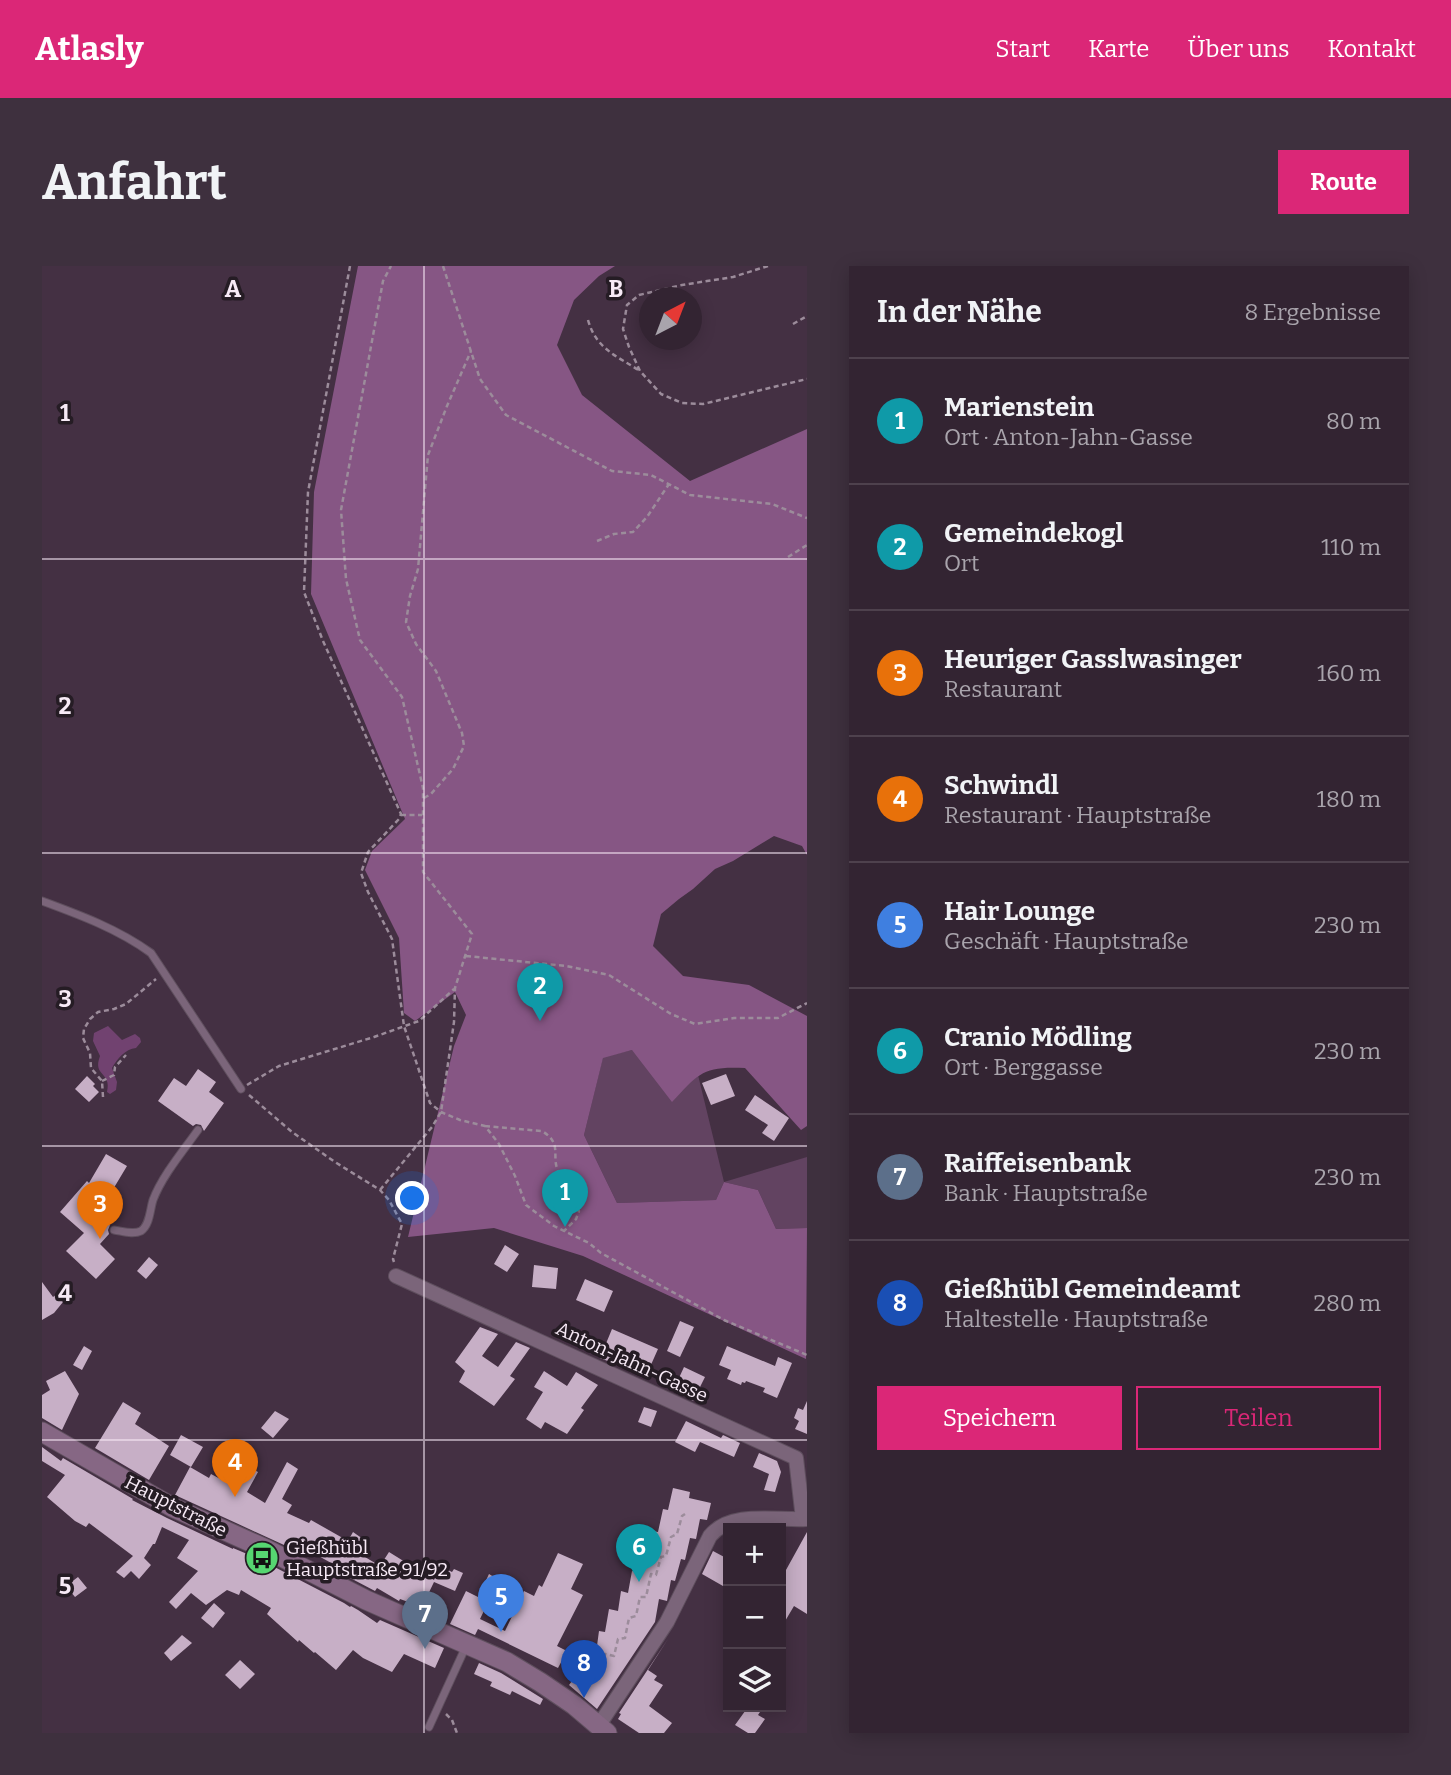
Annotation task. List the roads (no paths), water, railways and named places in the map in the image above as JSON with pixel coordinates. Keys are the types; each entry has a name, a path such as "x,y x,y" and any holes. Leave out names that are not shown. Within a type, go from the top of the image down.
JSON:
{"street":[{"name":"Anton-Jahn-Gasse","path":"396,1276 796,1458 805,1519"},
{"name":"Hauptstraße","path":"42,1432 172,1507 518,1669 574,1705 603,1729"},
{"path":"603,1729 667,1622 710,1536 732,1522 752,1518 805,1519"}],"lane":[{"path":"42,901 132,939 151,953 242,1089"},
{"path":"114,1230 140,1232 146,1226 154,1199 173,1165 198,1130"},
{"path":"429,1727 467,1644"}],"place":[{"name":"Gemeindekogl","path":"540,1021"},
{"name":"Marienstein","path":"565,1227"},
{"name":"Heuriger Gasslwasinger","path":"100,1239"},
{"name":"Schwindl","path":"235,1497"},
{"name":"Gießhübl Hauptstraße 91/92","path":"262,1558"},
{"name":"Cranio Mödling","path":"639,1582"},
{"name":"Hair Lounge","path":"501,1632"},
{"name":"Raiffeisenbank","path":"425,1649"},
{"name":"Gießhübl Gemeindeamt","path":"584,1698"}]}
